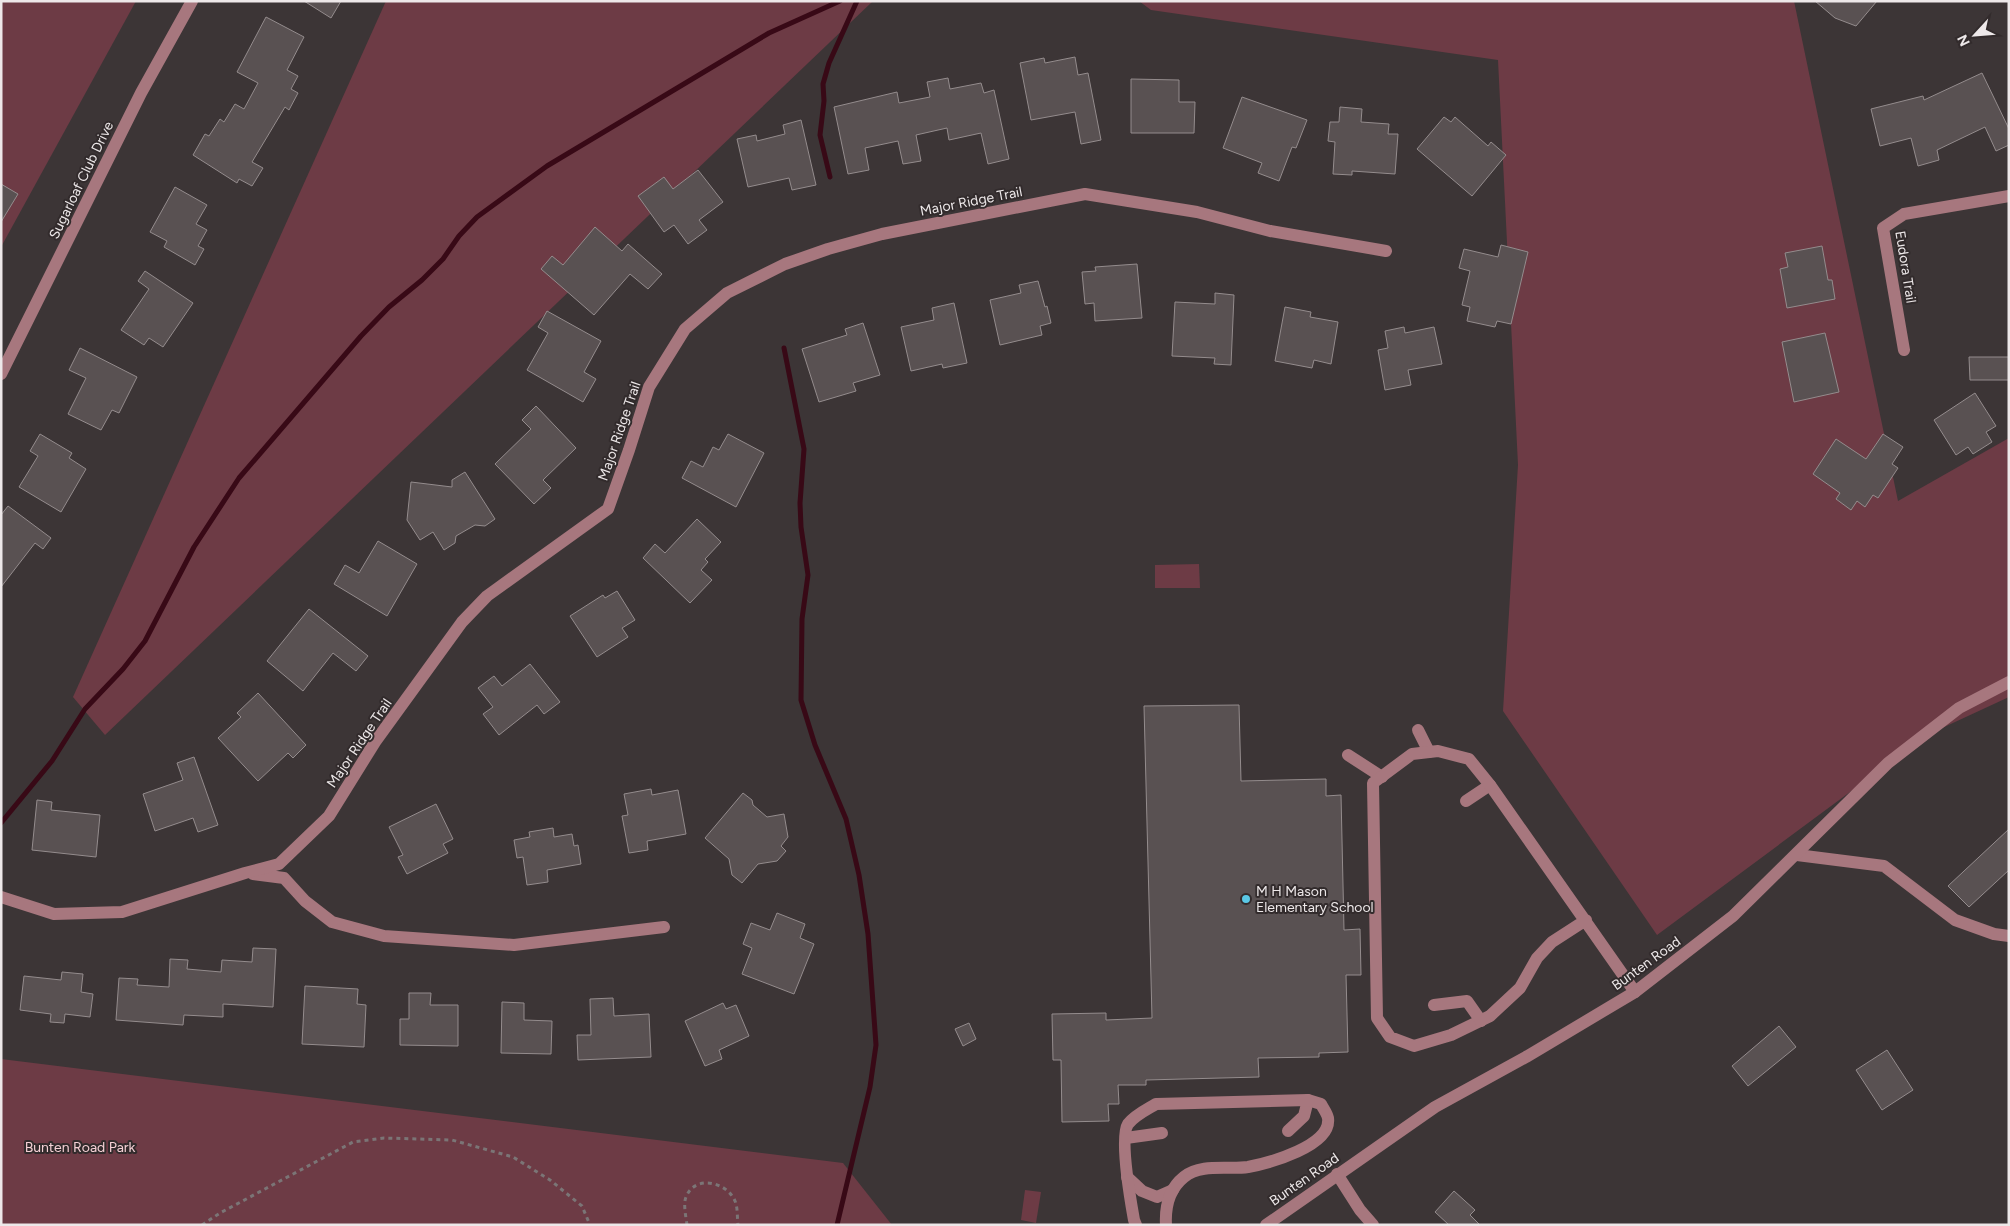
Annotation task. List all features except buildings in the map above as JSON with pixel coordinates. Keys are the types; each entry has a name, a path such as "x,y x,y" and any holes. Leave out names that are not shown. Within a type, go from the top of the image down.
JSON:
{"street":[{"name":"Sugarloaf Club Drive","path":"1,374 141,93 192,1"},
{"name":"Major Ridge Trail","path":"1,897 54,914 122,912 246,872 279,864 329,816 375,742 462,622 481,603 608,510 649,387 684,330 727,294 785,264 828,249 882,234 1085,194 1197,212 1270,231 1386,251"},
{"name":"Eudora Trail","path":"1904,350 1883,228 1904,214 2009,196"},
{"name":"Bunten Road","path":"1266,1225 1434,1107 1526,1057 1635,992 1733,916 1888,763 1959,708 2009,682"},
{"path":"1418,730 1429,752"},
{"path":"1586,920 1552,942 1537,958 1520,988 1490,1016 1451,1035 1414,1046 1390,1037 1377,1018 1373,783 1412,754 1438,751 1469,759 1490,785 1586,920 1635,992"},
{"path":"1348,755 1382,777"},
{"path":"1466,801 1490,785"},
{"path":"1797,854 1884,866 1955,920 1994,934 2009,936"},
{"path":"246,872 284,878 332,922 384,936 514,945 664,927"},
{"path":"1434,1005 1467,1001 1481,1021"},
{"path":"1288,1131 1304,1116 1308,1100"},
{"path":"1136,1225 1127,1177 1126,1138 1127,1126 1138,1114 1156,1104 1308,1100 1321,1104 1328,1118 1326,1130 1314,1142 1292,1154 1262,1164 1247,1167 1201,1170 1185,1176 1173,1190 1165,1210 1166,1225"},
{"path":"1126,1138 1162,1133"},
{"path":"1338,1174 1360,1210 1373,1225"},
{"path":"1127,1177 1142,1191 1157,1197 1173,1190"}],"path":[{"path":"202,1225 220,1213 353,1142 384,1138 452,1140 513,1157 550,1180 582,1206 590,1225"},
{"path":"687,1225 685,1199 690,1189 705,1182 719,1184 730,1192 736,1202 738,1225"}],"green space":[{"path":"1,1 136,1 1,247"},
{"path":"386,1 873,1 105,735 73,697"},
{"path":"1139,1 1794,1 1898,501 2009,438 2009,697 1927,735 1657,935 1503,711 1518,465 1498,60 1151,10"},
{"path":"1199,564 1200,588 1155,588 1155,565"},
{"name":"Bunten Road Park","path":"1,1059 843,1163 892,1225 1,1225"},
{"path":"1025,1190 1041,1192 1036,1223 1021,1220"}],"waterway":[{"path":"1,823 52,761 85,709 123,669 145,641 194,547 239,478 361,336 389,307 422,280 443,259 459,236 477,217 547,166 769,33 840,1"},
{"path":"830,177 820,135 824,101 823,84 829,63 857,1"},
{"path":"784,348 804,449 800,503 801,527 808,575 802,619 801,700 815,745 846,819 859,875 868,934 876,1045 870,1087 837,1225"}],"place":[{"name":"M H Mason Elementary School","path":"1246,899"}]}
